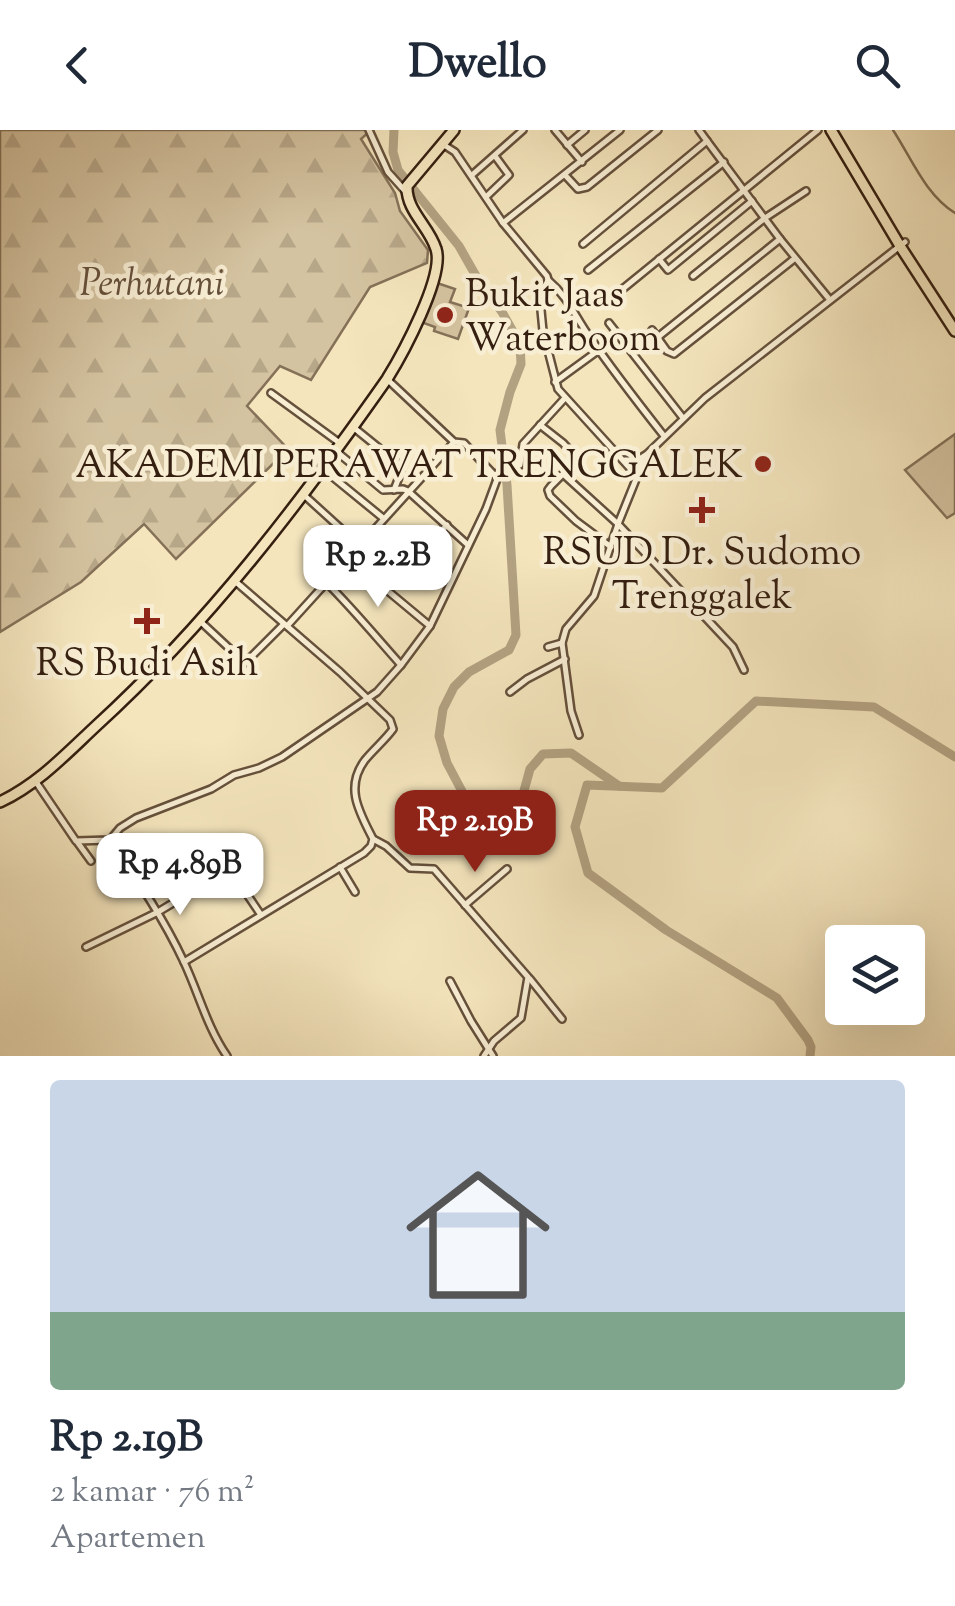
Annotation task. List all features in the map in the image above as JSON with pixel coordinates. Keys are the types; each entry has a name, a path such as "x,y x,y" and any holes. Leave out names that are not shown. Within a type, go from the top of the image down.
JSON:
{"highway":[{"path":"0,802 36,782 120,705 199,620 304,495 387,379 422,312 438,258 406,189 454,130"},
{"path":"831,130 955,331"},
{"path":"945,310 955,320"}],"street":[{"path":"368,130 393,180 406,189"},
{"path":"472,175 523,130"},
{"path":"555,130 582,162"},
{"path":"568,145 586,130"},
{"path":"503,223 620,130"},
{"path":"564,175 578,189 586,187 658,130"},
{"path":"699,130 830,300"},
{"path":"603,304 818,130"},
{"path":"583,244 707,141"},
{"path":"442,143 454,152 503,223 573,306 586,332 664,436"},
{"path":"486,197 509,175 495,156"},
{"path":"588,270 724,162"},
{"path":"693,276 765,218 806,191"},
{"path":"659,259 668,270 752,201"},
{"path":"657,338 780,238"},
{"path":"622,458 638,460 647,454 706,398 902,244"},
{"path":"652,330 669,353 678,352 795,258"},
{"path":"548,280 540,300 542,331 556,382 565,398 637,476"},
{"path":"609,322 683,418"},
{"path":"556,382 599,350"},
{"path":"387,379 454,442 464,443 497,478"},
{"path":"272,394 383,490 408,490 468,545"},
{"path":"110,840 127,823 282,756 378,692 430,626 503,468 518,467 523,444 565,398"},
{"path":"540,425 576,456 550,486 550,496 611,546"},
{"path":"353,427 400,465 394,490"},
{"path":"199,620 245,663 326,582 454,442"},
{"path":"580,734 571,711 562,642 566,629 594,596 647,454"},
{"path":"323,469 383,518"},
{"path":"563,474 618,524 733,646 744,670"},
{"path":"304,495 359,545"},
{"path":"387,590 446,525"},
{"path":"348,557 430,626"},
{"path":"234,580 390,720 390,734 366,760 356,780 356,803 373,838 407,867 434,869 562,1019"},
{"path":"326,582 402,664"},
{"path":"548,646 562,642"},
{"path":"510,692 565,659"},
{"path":"36,782 91,861"},
{"path":"184,962 368,849 373,838"},
{"path":"76,841 110,840"},
{"path":"110,840 158,912 227,1056"},
{"path":"340,867 355,892"},
{"path":"464,905 507,869"},
{"path":"86,947 229,871 262,916"},
{"path":"484,1056 488,1047 521,1018 528,976"},
{"path":"450,981 493,1056"}],"green space":[{"name":"Perhutani","path":"0,130 371,130 361,139 395,193 400,211 428,250 427,263 370,287 311,380 280,366 247,406 288,449 176,559 144,524 81,582 0,632"},
{"name":"Bukit Jaas Waterboom","path":"434,282 455,289 450,302 469,308 458,339 421,322"},
{"path":"955,434 955,513 947,518 905,470"}],"waterway":[{"path":"394,130 393,152 398,170 459,246 520,344 521,364 500,430 516,635 509,650 469,672 454,687 443,709 439,736 447,763 478,815 491,824 510,820 519,809 530,769 543,754 571,753 619,786"},
{"path":"893,130 927,186 955,213"},
{"path":"810,1056 808,1040 777,998 666,930 588,873 575,827 587,785 662,788 756,701 874,707 955,757"}],"place":[{"name":"Bukit Jaas Waterboom","path":"445,315"},
{"name":"AKADEMI PERAWAT TRENGGALEK","path":"763,464"},
{"name":"RSUD Dr. Sudomo Trenggalek","path":"702,510"},
{"name":"RS Budi Asih","path":"147,621"}]}
